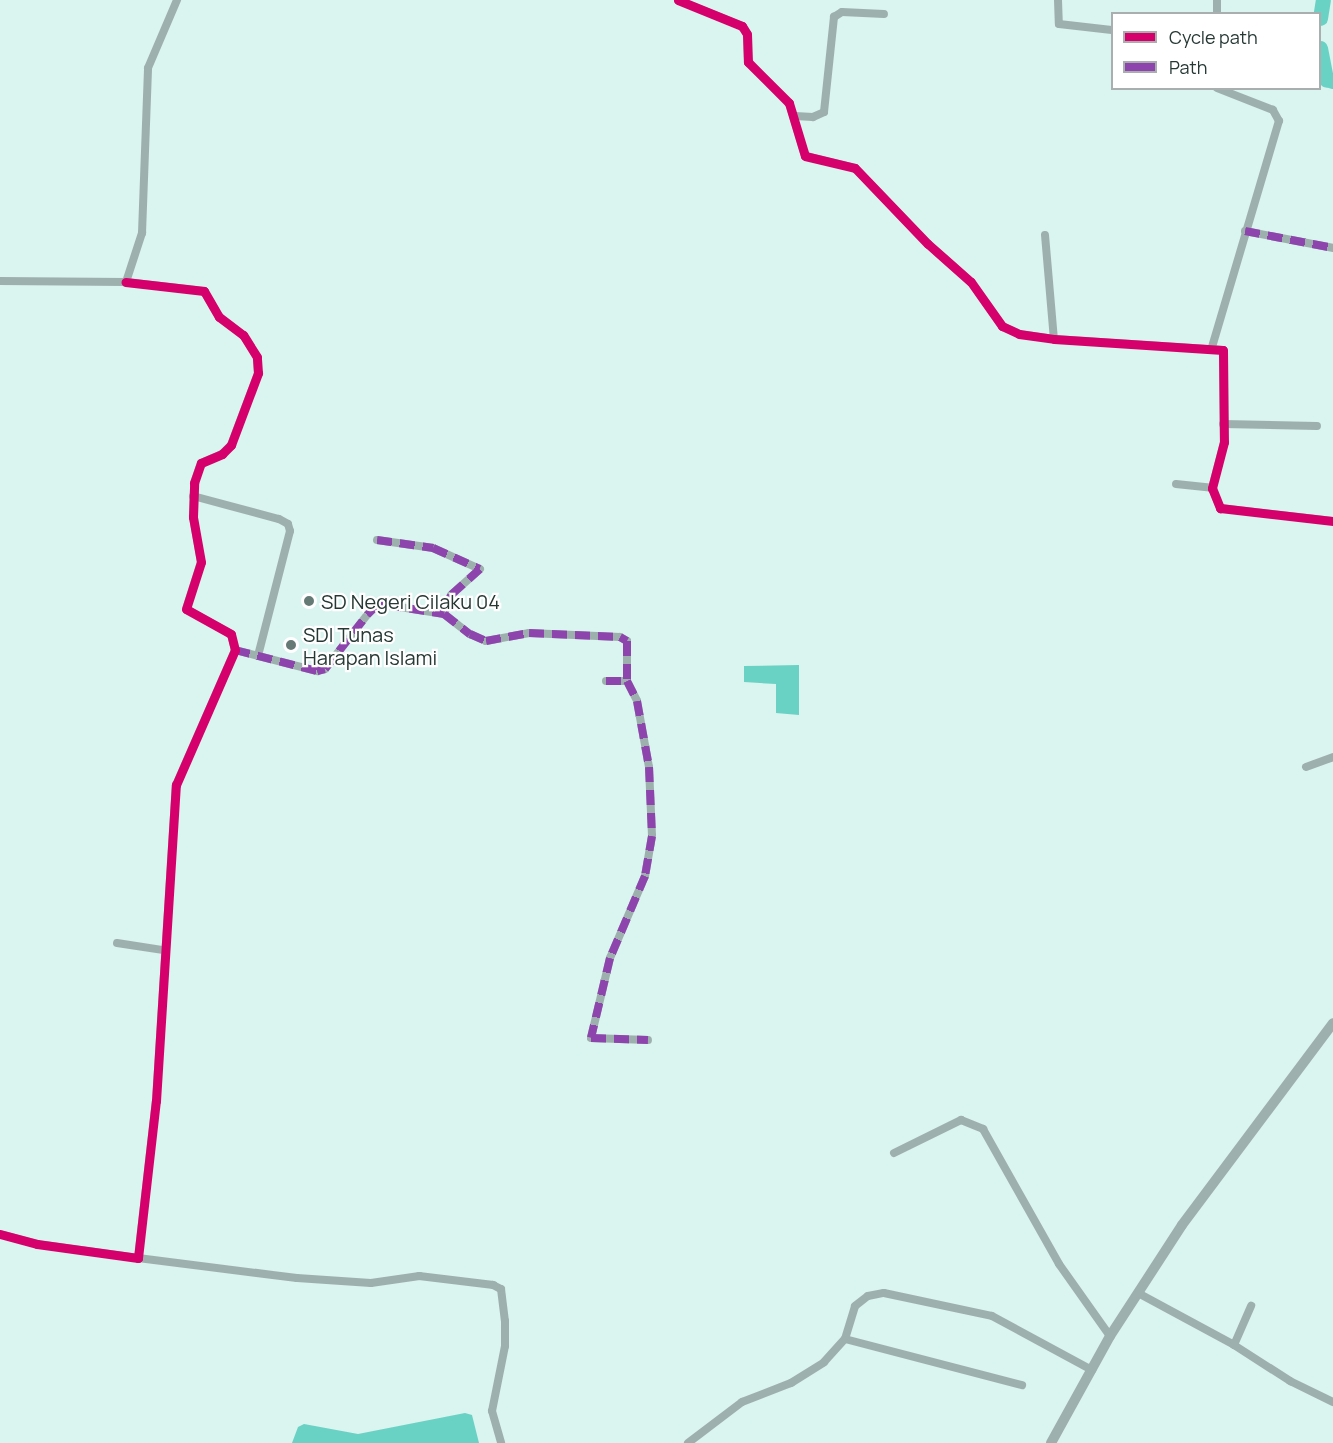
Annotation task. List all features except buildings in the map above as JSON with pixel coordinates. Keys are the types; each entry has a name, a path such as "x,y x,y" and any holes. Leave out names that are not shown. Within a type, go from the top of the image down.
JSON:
{"street":[{"path":"126,282 142,233 148,68 177,0"},
{"path":"678,0 742,26 747,34 748,62 785,97 795,116 804,156 855,168 928,244 971,282 996,321 1019,334 1054,339 1212,347 1225,354 1224,442 1212,488 1225,510 1333,521"},
{"path":"1058,0 1059,24 1111,30"},
{"path":"795,116 813,117 824,112 831,29 838,13 884,14"},
{"path":"1212,347 1278,115 1222,90"},
{"path":"1245,231 1333,248"},
{"path":"1045,235 1054,339"},
{"path":"0,281 126,282 204,291 219,317 243,335 257,357 258,373 231,445 222,454 201,463 193,496 201,562 186,609 231,634 236,650 195,747 178,774 164,950 156,1101 138,1258"},
{"path":"1223,424 1317,426"},
{"path":"1176,484 1212,488"},
{"path":"193,496 279,519 288,525 290,531 258,656"},
{"path":"377,540 433,548 480,569 452,595 444,614"},
{"path":"236,650 317,671 332,663 376,606 444,614 470,634 486,641 529,633 624,638 627,641 627,681 637,701 649,767 652,836 645,876 610,958 591,1038 648,1040"},
{"path":"606,681 627,681"},
{"path":"1306,767 1333,757"},
{"path":"117,943 164,950"},
{"path":"1052,1442 1110,1336 1138,1293 1241,1144 1333,1023"},
{"path":"894,1153 961,1120 983,1129 1059,1264 1110,1336"},
{"path":"0,1234 38,1244 297,1278 371,1283 419,1276 493,1285 501,1289 505,1322 505,1346 492,1411 501,1443"},
{"path":"688,1443 742,1402 791,1383 824,1362 845,1339 855,1306 868,1296 884,1293 992,1316 1092,1370"},
{"path":"1138,1293 1234,1345 1284,1378 1333,1402"},
{"path":"1234,1345 1251,1306"},
{"path":"845,1339 1022,1385"}],"shaded area":[{"path":"799,665 799,715 776,713 776,684 744,682 744,666"},
{"path":"465,1413 472,1415 479,1443 292,1443 298,1427 304,1424 358,1434"}],"waterway":[{"path":"1321,12 1323,0"},
{"path":"1321,53 1326,79 1333,81"}],"marked path":[{"path":"1245,231 1333,248"},
{"path":"377,540 433,548 480,569 451,595 444,614"},
{"path":"235,650 317,671 325,669 367,615 376,606 387,605 444,614 470,634 486,641 529,633 620,637 627,641 627,681 637,701 649,767 652,836 645,876 610,958 591,1038 648,1040"},
{"path":"606,681 627,681"}],"cycle path":[{"path":"678,0 742,26 747,34 748,62 789,103 805,156 855,168 928,244 971,282 1002,326 1019,334 1054,339 1223,350 1224,442 1212,488 1220,508 1333,521"},
{"path":"0,1234 37,1244 138,1258 156,1101 176,785 235,650 231,634 186,609 201,562 193,517 194,483 201,463 222,454 231,445 258,373 257,357 243,335 219,317 204,291 126,282"}],"place":[{"name":"SD Negeri Cilaku 04","path":"309,601"},
{"name":"SDI Tunas Harapan Islami","path":"291,645"}]}
